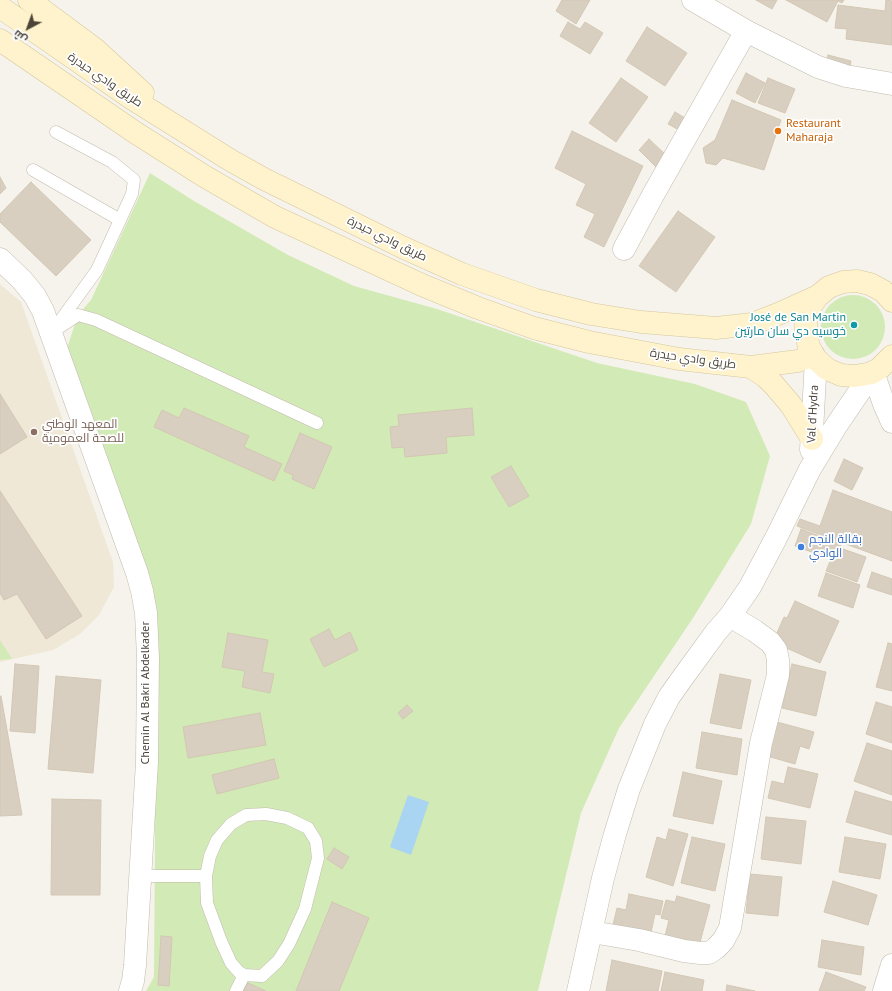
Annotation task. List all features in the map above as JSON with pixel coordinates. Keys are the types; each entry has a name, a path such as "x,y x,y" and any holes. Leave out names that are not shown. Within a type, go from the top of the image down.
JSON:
{"main road":[{"path":"29,0 95,49 187,133"},
{"name":"طريق وادي حيدرة","path":"0,7 131,98 230,160 264,179 402,248 462,274 550,303 591,314 641,322 716,328 752,324 818,296 829,287 842,282 857,281 870,284 883,291 892,301"},
{"name":"طريق وادي حيدرة","path":"0,40 86,99 204,176 275,217 422,285 478,308 534,328 589,342 679,359 751,366 798,361 815,357"},
{"path":"0,56 86,99"},
{"path":"818,296 810,308 806,320 806,334 809,348 815,357 827,369 841,375 855,376 882,368"},
{"path":"751,366 766,377 791,405 812,439"}],"street":[{"path":"693,0 746,31 790,54 834,72 881,83 892,84"},
{"path":"624,249 746,31"},
{"name":"Chemin Al Bakri Abdelkader","path":"0,259 22,280 35,296 52,332 137,573 146,613 148,658 147,762 135,965 130,991"},
{"name":"Val d'Hydra","path":"810,469 815,357"},
{"path":"882,368 884,404 892,422"},
{"path":"578,991 603,878 615,834 629,790 654,724 680,680 730,616 750,586 766,559 810,469 836,426 882,368"},
{"path":"592,932 639,940 684,951 709,953 723,941 730,928 761,743 778,675 778,660 776,650 770,642 755,630 730,616"},
{"path":"884,991 892,965"}],"lane":[{"path":"52,332 97,270 132,194 134,180 112,162 56,132"},
{"path":"33,170 120,220"},
{"path":"52,332 78,315 96,320 317,422"},
{"path":"266,814 287,818 308,828 316,841 318,858 317,865 305,909 289,944 278,961 262,976 244,974 239,972 231,963 207,903 206,876 210,856 217,840 231,824 246,815 266,814"},
{"path":"140,876 206,876"},
{"path":"236,991 244,974"}],"shaded area":[{"name":"المعهد الوطني للصحة العمومية","path":"0,284 21,302 113,562 114,587 99,615 80,634 53,650 0,662"}],"green space":[{"path":"150,173 194,201 288,255 354,286 437,309 597,363 695,384 746,402 770,456 751,524 693,618 619,728 581,813 538,991 146,991 154,977 155,837 152,594 67,348 78,315 91,300"},
{"path":"847,295 859,295 876,304 883,315 885,327 883,339 876,350 859,359 847,359 835,354 826,345 821,333 821,321 826,309 835,300"},
{"path":"0,640 12,659 0,660"}],"water":[{"path":"408,795 429,802 411,855 390,847"}],"building":[{"path":"562,0 590,0 576,24 556,11"},
{"path":"756,0 777,0 772,9"},
{"path":"786,0 844,0 842,3 838,1 827,22"},
{"path":"886,0 892,1 892,45 846,39 847,29 835,28 838,5 885,11"},
{"path":"568,22 580,29 585,22 603,33 590,54 560,36"},
{"path":"647,27 687,53 665,86 626,61"},
{"path":"828,55 851,61 849,72 826,66"},
{"path":"746,73 765,83 755,103 736,93"},
{"path":"621,78 648,97 616,142 589,123"},
{"path":"768,78 795,89 785,113 758,103"},
{"path":"732,100 781,120 764,170 723,158 716,165 706,163 703,148 715,140"},
{"path":"675,112 685,118 679,130 668,124"},
{"path":"572,131 643,166 604,247 584,237 595,214 576,205 586,184 555,168"},
{"path":"649,139 667,156 657,168 639,150"},
{"path":"0,177 6,188 0,194"},
{"path":"31,182 91,240 56,276 0,222 0,214"},
{"path":"678,211 715,237 676,292 639,266"},
{"path":"0,394 27,437 0,454"},
{"path":"184,408 249,436 244,447 282,464 274,481 154,427 162,410 179,418"},
{"path":"472,408 474,435 446,437 447,453 405,457 404,447 392,448 390,427 399,426 398,415"},
{"path":"300,433 332,447 314,489 292,479 293,475 284,471"},
{"path":"844,459 863,468 852,490 834,481"},
{"path":"511,466 529,496 509,507 491,477"},
{"path":"833,490 892,512 892,561 797,526 800,519 820,526"},
{"path":"0,491 82,616 46,639 17,594 4,600 0,593"},
{"path":"801,529 841,544 840,548 866,557 857,582 826,571 831,559 795,546"},
{"path":"872,572 892,579 892,595 867,587"},
{"path":"826,573 860,585 853,608 818,596"},
{"path":"795,601 839,621 820,663 773,642 784,617 787,618"},
{"path":"329,629 335,640 350,632 358,650 324,667 310,639"},
{"path":"228,633 268,640 262,672 274,674 270,693 242,687 245,671 222,667"},
{"path":"888,643 892,644 892,691 876,687"},
{"path":"15,664 39,666 35,733 10,731"},
{"path":"792,664 826,672 816,716 782,708"},
{"path":"720,674 751,680 741,729 710,723"},
{"path":"56,676 101,680 93,773 48,769"},
{"path":"1,696 22,815 0,816"},
{"path":"876,702 892,707 892,743 866,734"},
{"path":"407,705 413,711 403,719 398,713"},
{"path":"260,713 266,745 188,758 183,727"},
{"path":"777,722 814,732 809,749 800,746 795,764 767,756"},
{"path":"702,732 742,739 737,775 696,768"},
{"path":"867,743 892,751 892,795 854,781"},
{"path":"274,759 279,778 217,794 212,775"},
{"path":"788,767 818,774 810,808 768,798 772,781 784,784"},
{"path":"683,772 722,781 713,824 673,816"},
{"path":"855,791 892,802 892,835 846,822"},
{"path":"52,799 101,800 100,895 51,895"},
{"path":"766,817 806,821 801,864 761,859"},
{"path":"669,829 688,834 673,886 646,877 657,837 666,840"},
{"path":"692,837 725,844 715,891 681,883"},
{"path":"845,837 886,844 880,879 839,872"},
{"path":"334,848 349,857 342,869 327,859"},
{"path":"750,874 782,877 778,916 746,913"},
{"path":"833,881 877,895 868,925 824,912"},
{"path":"629,894 663,901 660,915 655,914 650,937 612,929 617,908 626,910"},
{"path":"677,896 710,905 699,946 665,936 669,920 661,918 666,900 675,902"},
{"path":"332,902 369,918 339,991 296,991"},
{"path":"161,936 172,937 169,986 158,985"},
{"path":"822,940 864,947 861,975 818,967"},
{"path":"612,960 662,971 658,991 606,991"},
{"path":"665,972 704,980 702,991 661,991"},
{"path":"826,972 866,987 864,991 819,991"},
{"path":"248,983 266,991 243,991"},
{"path":"727,985 755,991 726,991"}],"place":[{"name":"Restaurant Maharaja","path":"778,131"},
{"name":"José de San Martin خوسيه دي سان مارتين","path":"854,325"},
{"name":"المعهد الوطني للصحة العمومية","path":"34,432"},
{"name":"بقالة النجم الوادي","path":"801,547"}]}
